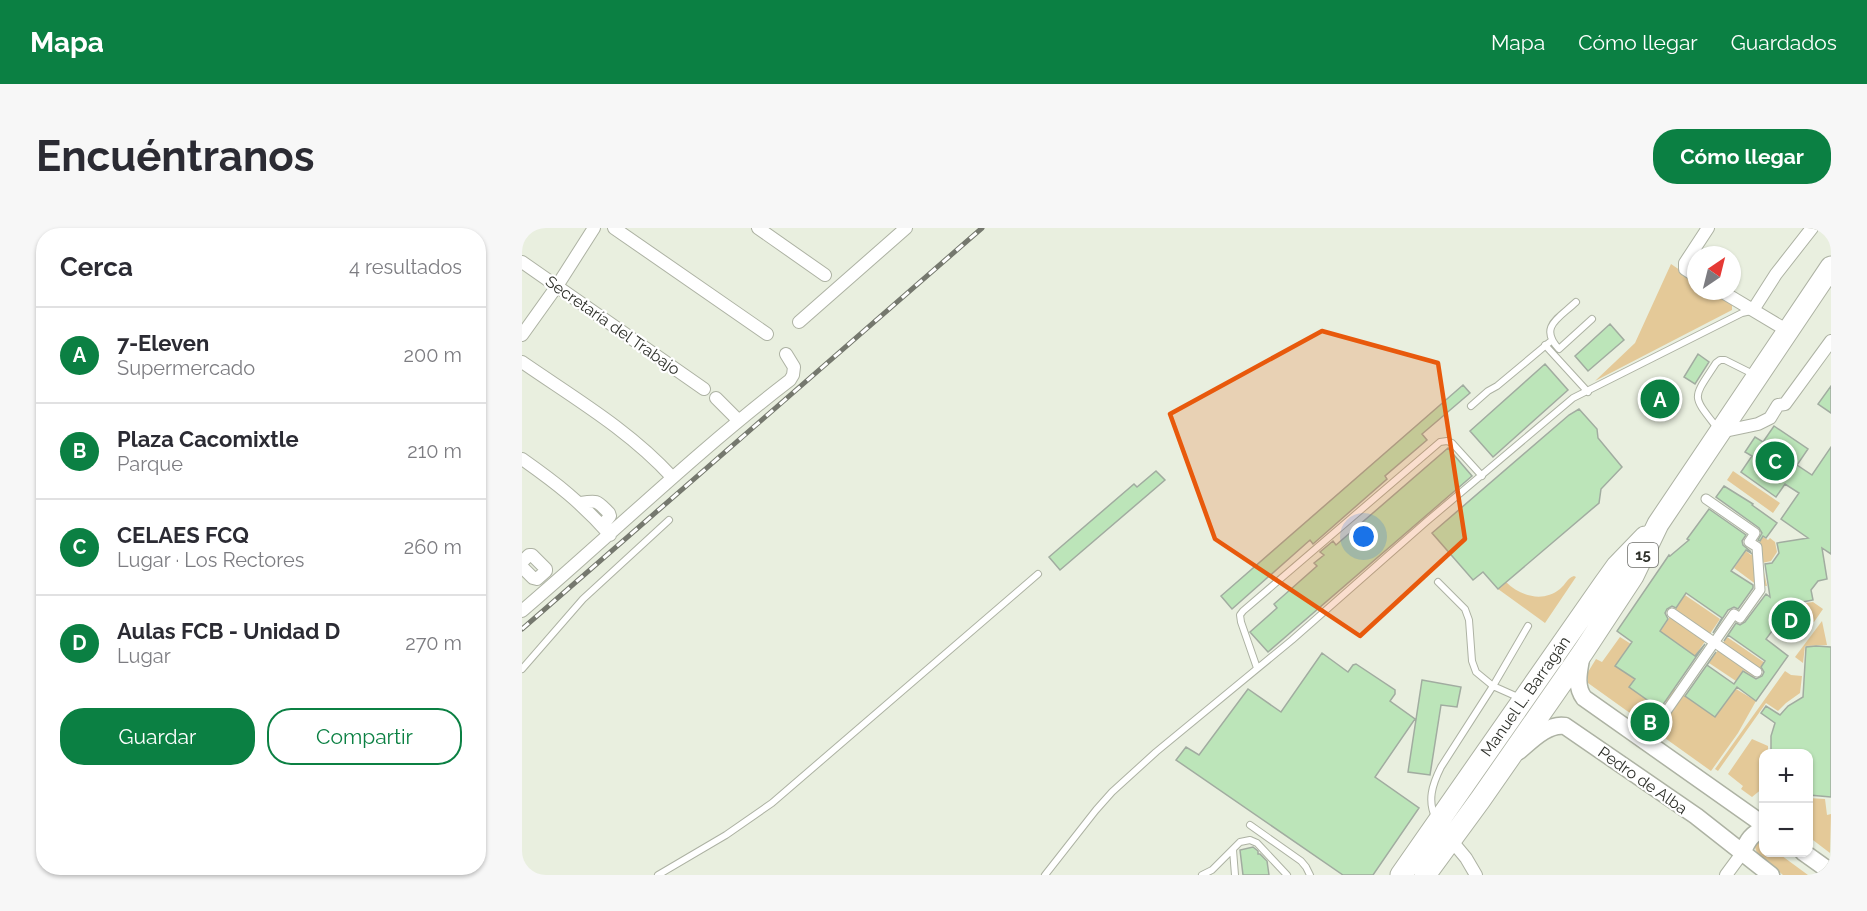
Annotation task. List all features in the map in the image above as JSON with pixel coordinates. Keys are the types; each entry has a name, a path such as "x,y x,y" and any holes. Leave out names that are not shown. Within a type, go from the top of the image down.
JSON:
{"highway":[{"name":"Manuel L. Barragán","path":"1427,874 1633,576 1658,524 1831,267"},
{"name":"Manuel L. Barragán","path":"1401,875 1617,566 1658,524"}],"street":[{"path":"522,335 594,228"},
{"path":"614,228 767,334"},
{"path":"758,228 825,275"},
{"path":"1696,246 1708,228"},
{"path":"1753,310 1776,274 1812,228"},
{"path":"799,322 904,229"},
{"name":"Secretaría del Trabajo","path":"522,262 704,389"},
{"path":"1736,300 1788,331"},
{"path":"1720,432 1758,424 1768,419 1779,405 1785,404 1831,341"},
{"path":"522,611 606,531 792,377 794,366 786,354"},
{"path":"522,362 629,436 672,477"},
{"path":"716,398 738,420"},
{"path":"522,459 581,503 606,531"},
{"path":"1645,742 1734,614 1740,618 1760,590 1757,547 1749,542 1755,533 1706,499"},
{"path":"522,562 532,555 546,571 537,579 522,567"},
{"path":"1672,613 1757,672"},
{"name":"Pedro de Alba","path":"1582,652 1578,685 1582,696 1759,823"},
{"name":"Pedro de Alba","path":"1510,757 1547,730 1555,726 1565,726 1696,816 1771,875"},
{"path":"1729,872 1743,852 1748,840 1759,830"},
{"path":"1451,840 1467,858 1476,875"},
{"path":"1810,857 1831,872"}],"lane":[{"path":"1576,302 1550,327 1548,343 1588,392"},
{"path":"1045,875 1112,792 1156,752 1292,640 1426,522 1573,398 1742,313 1753,310"},
{"path":"1548,343 1559,350 1592,319"},
{"path":"1471,406 1548,343"},
{"path":"1720,432 1698,403 1697,397 1698,390 1716,363 1725,360 1758,376"},
{"path":"1257,668 1240,615 1376,496 1440,442 1452,443 1482,476"},
{"path":"522,669 583,599 669,520"},
{"path":"658,875 726,835 779,797 1038,574"},
{"path":"1438,582 1465,609 1469,620 1472,662 1476,672 1492,686 1523,700"},
{"path":"1437,823 1431,809 1431,792 1441,767 1528,626"},
{"path":"1250,825 1301,861 1310,875"},
{"path":"1202,875 1212,870 1240,842 1250,840 1257,843 1287,875"},
{"path":"1233,850 1235,875"}],"highlighted area":[{"path":"1322,331 1438,363 1465,539 1360,636 1215,539 1170,414"}],"shaded area":[{"path":"1671,264 1687,275 1687,300 1724,300 1732,305 1732,310 1595,381 1635,343"},
{"path":"1733,471 1780,503 1773,513 1727,480"},
{"path":"1763,537 1775,542 1777,552 1771,561 1762,563 1767,586 1757,585 1734,568 1746,551 1751,555"},
{"path":"1574,576 1576,577 1545,623 1498,589 1506,582 1525,594 1546,596 1560,589"},
{"path":"1682,593 1720,619 1695,656 1660,632 1680,602"},
{"path":"1813,602 1823,609 1814,622 1791,605"},
{"path":"1822,621 1827,645 1805,646 1803,663 1795,657"},
{"path":"1620,637 1631,644 1633,659 1715,717 1736,689 1756,701 1738,733 1711,771 1588,683 1588,672 1596,659 1602,662","holes":["1635,680 1671,705 1665,713 1630,687"]},
{"path":"1727,637 1768,665 1764,671 1760,668 1754,677 1743,670 1736,681 1709,663"},
{"path":"1785,671 1791,675 1802,676 1800,693 1778,711 1766,703 1718,771 1715,769"},
{"path":"1752,739 1768,746 1768,749 1759,749 1759,791 1752,797 1741,789 1743,786 1728,774"},
{"path":"1813,798 1825,799 1827,815 1831,814 1830,853 1813,840"},
{"path":"1759,840 1759,855 1757,853 1754,845"},
{"path":"1762,857 1783,857 1808,875 1783,875"}],"building":[{"path":"1610,324 1624,340 1588,371 1575,356"},
{"path":"1698,354 1709,362 1695,384 1684,377"},
{"path":"1545,364 1568,390 1493,457 1470,431"},
{"path":"1659,384 1674,402 1672,408 1664,416 1646,396"},
{"path":"1463,385 1470,393 1422,434 1427,440 1385,476 1387,479 1313,544 1310,540 1232,609 1221,596"},
{"path":"1831,386 1831,413 1818,404"},
{"path":"1579,409 1597,429 1598,438 1622,467 1601,489 1599,503 1498,589 1483,572 1473,580 1432,533 1569,415"},
{"path":"1774,426 1808,449 1797,465 1812,475 1831,447 1831,554 1822,548 1827,579 1818,581 1811,590 1813,600 1788,605 1812,622 1800,639 1778,623 1766,639 1788,656 1756,701 1737,687 1715,717 1685,696 1716,652 1707,665 1734,684 1743,671 1756,679 1764,672 1761,667 1765,661 1728,635 1736,623 1740,625 1745,622 1766,594 1770,597 1765,564 1772,563 1779,553 1777,543 1808,538 1781,519 1799,493 1785,484 1776,497 1741,472 1752,456 1745,452 1755,437 1763,442"},
{"path":"1448,448 1472,476 1268,652 1250,632 1277,608 1274,604 1317,566 1314,563 1324,555 1320,552 1333,541 1336,545"},
{"path":"1156,471 1165,480 1060,570 1049,557 1134,484 1137,487"},
{"path":"1724,486 1753,504 1777,523 1766,538 1763,536 1760,541 1758,540 1762,533 1759,528 1716,497"},
{"path":"1709,509 1746,535 1742,541 1743,545 1751,553 1746,550 1731,571 1753,585 1753,588 1738,609 1734,607 1728,610 1713,633 1722,618 1686,593 1676,608 1672,606 1667,609 1665,613 1668,619 1660,631 1695,656 1705,644 1660,709 1629,687 1635,679 1615,666 1632,642 1617,631 1669,555 1689,540 1687,539"},
{"path":"1806,647 1831,647 1831,797 1813,795 1813,749 1771,749 1771,736 1775,723 1761,713 1766,706 1780,715 1788,706 1803,697"},
{"path":"1322,653 1348,672 1356,664 1395,690 1390,701 1415,719 1375,777 1419,808 1373,875 1343,875 1176,760 1186,747 1199,755 1248,689 1281,712"},
{"path":"1422,680 1461,687 1457,707 1441,705 1430,775 1408,772"},
{"path":"1253,847 1267,861 1269,875 1243,875 1240,850"}],"railway":[{"path":"522,629 982,228"}],"place":[{"name":"7-Eleven","path":"1660,399"},
{"name":"CELAES FCQ","path":"1775,461"},
{"name":"Aulas FCB - Unidad D","path":"1791,620"},
{"name":"Plaza Cacomixtle","path":"1650,722"}]}
